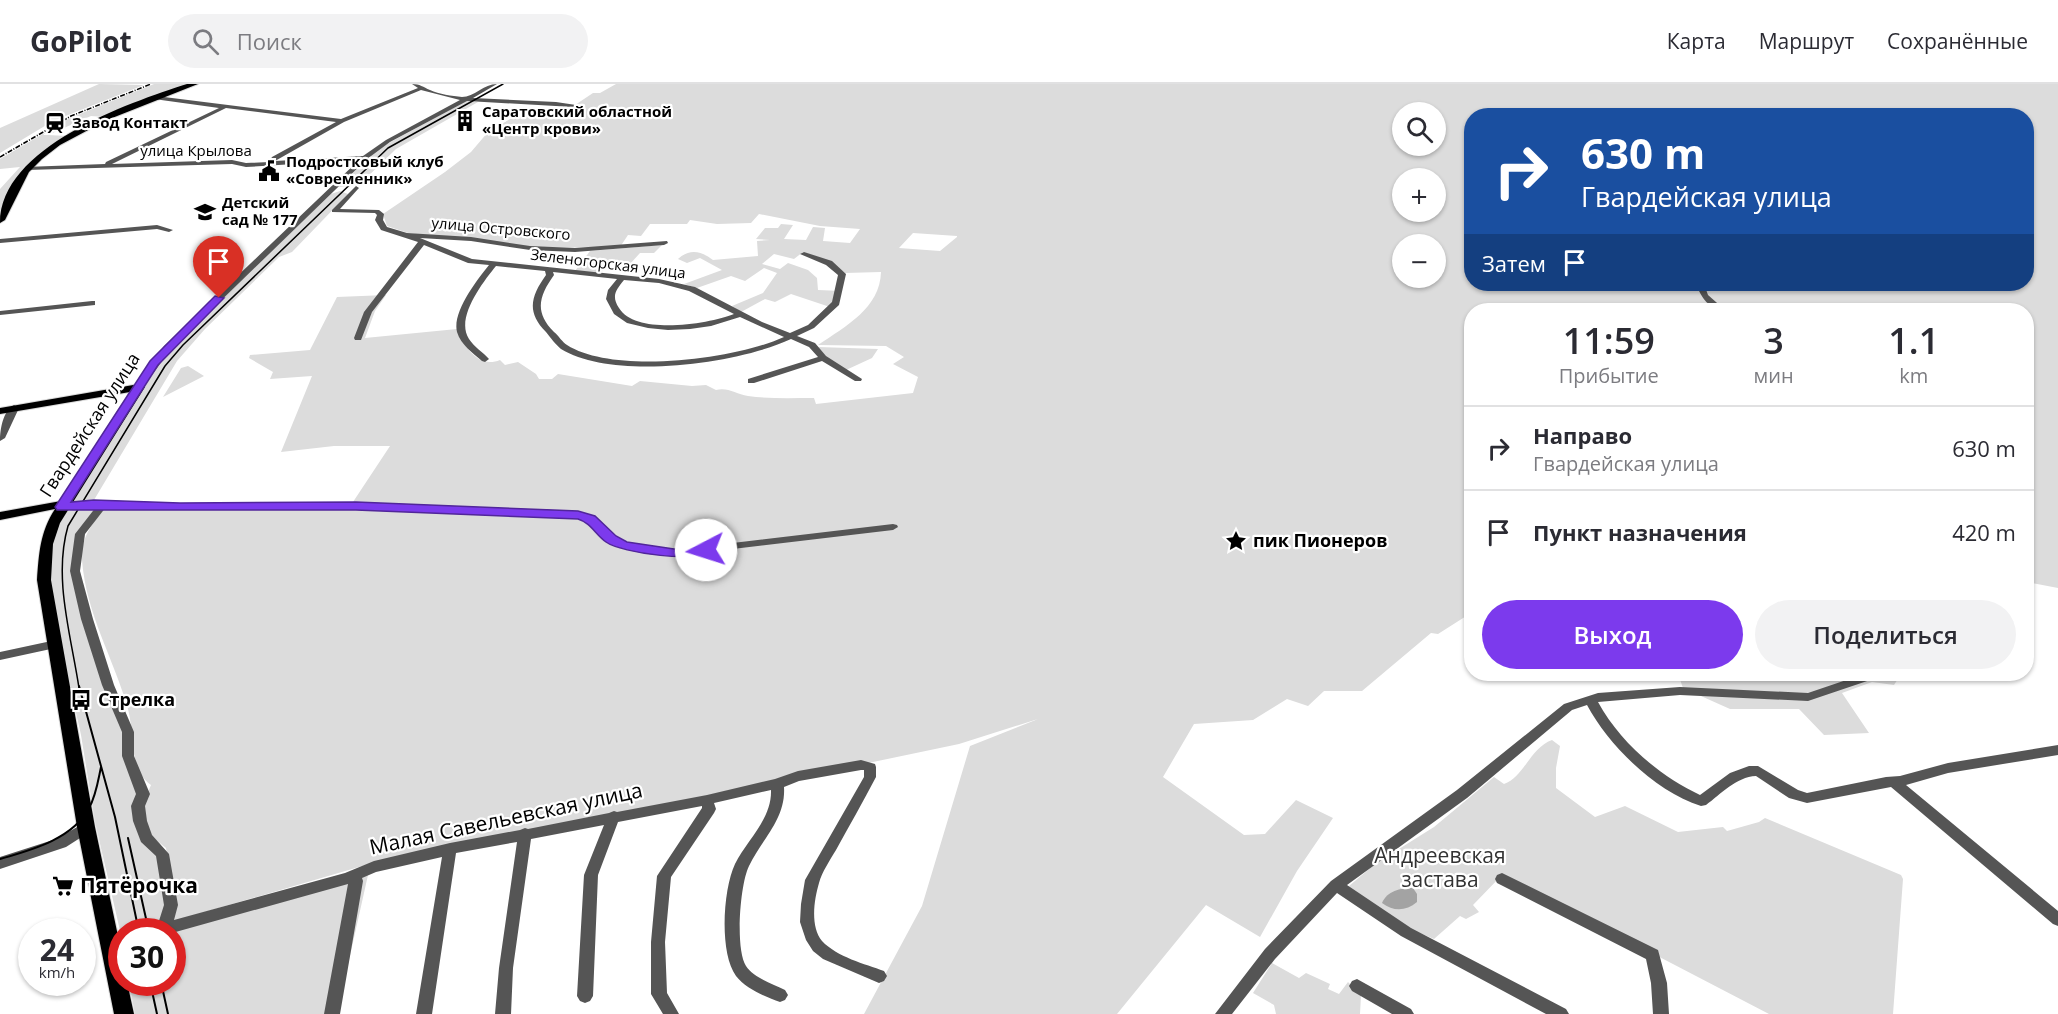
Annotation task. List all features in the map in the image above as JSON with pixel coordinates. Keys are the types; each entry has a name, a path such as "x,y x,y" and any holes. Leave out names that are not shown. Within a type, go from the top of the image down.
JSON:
{"main road":[{"path":"0,220 27,168 59,144 92,125 194,84"},
{"path":"0,411 139,387"},
{"name":"Гвардейская улица","path":"110,918 86,827 44,580 46,544 62,506 139,387"},
{"path":"0,516 62,506"},
{"name":"Гвардейская улица","path":"122,996 124,1014"}],"street":[{"name":"Гвардейская улица","path":"139,387 154,363 173,342 364,159 388,141 494,84"},
{"path":"270,163 274,158 342,121 417,86 444,97 573,105"},
{"path":"156,98 342,121"},
{"path":"106,165 227,106"},
{"name":"улица Крылова","path":"27,168 232,162 246,165 364,159"},
{"name":"Зеленогорская улица","path":"333,189 356,188 334,211 377,211 381,214 380,220 384,228 406,234 471,261 622,277 692,289 759,324 812,345 823,358 858,380"},
{"path":"0,241 157,227 169,230"},
{"name":"улица Островского","path":"406,234 551,249 620,248 664,243"},
{"path":"358,339 368,312 422,242"},
{"path":"548,270 550,275 537,297 538,320 543,328 572,351 616,362 670,365 720,360 765,347 792,336 824,316 835,305 844,286 842,274 838,268 804,254"},
{"path":"485,359 473,349 461,330 462,319 472,296 494,264"},
{"path":"622,277 612,290 610,299 618,315 630,321 658,326 690,327 718,324 742,314"},
{"path":"1702,291 1704,296 1712,303"},
{"path":"0,313 92,303"},
{"path":"759,324 763,329 765,347"},
{"path":"751,381 823,358"},
{"path":"0,438 14,408"},
{"path":"103,505 80,534 75,571 87,619 108,685 128,732 128,756 143,794 138,806 140,821 146,838 162,854 171,905 165,918"},
{"path":"62,506 356,506 578,515 591,519 611,539 624,545 674,553 893,527"},
{"path":"0,656 56,644"},
{"path":"1223,1014 1270,954 1336,885 1461,794 1568,707 1590,699 1680,691 1808,697 1855,681"},
{"path":"1590,699 1604,724 1635,759 1683,793 1701,801 1734,775 1751,770 1758,771 1794,794 1807,798 1886,782 1895,783 1919,774 1949,768 2058,750"},
{"name":"Малая Савельевская улица","path":"186,922 346,878 374,867 450,849 707,800 777,784 798,776 861,765 870,767 870,777 812,880 808,895 809,937 818,949 828,955 879,976"},
{"path":"1895,783 2058,920"},
{"path":"777,784 779,802 735,881 734,953 740,969 752,981 780,995"},
{"path":"671,1014 659,994 658,942 664,876 709,809 707,800"},
{"path":"585,996 591,875 614,822 614,816"},
{"path":"0,863 61,843 86,827"},
{"path":"503,1014 506,968 525,833"},
{"path":"424,1014 450,849"},
{"path":"332,1014 354,903 356,881 346,878"},
{"path":"1502,879 1653,955 1659,983 1661,1014"},
{"path":"1336,885 1406,932 1561,1014"},
{"path":"1357,986 1406,1014"}],"green space":[{"path":"99,84 144,85 53,121 0,153 0,128"},
{"path":"154,84 191,84 104,117 91,116 48,135 67,136 24,167 0,211 0,189 20,167 0,169 0,159 70,118"},
{"path":"616,84 2058,84 2058,588 2034,583 2034,303 1464,303 1464,617 1438,634 1431,633 1362,691 1324,691 1308,706 1287,699 1253,720 1194,724 1163,777 1244,835 1265,834 1296,800 1333,818 1297,871 1260,937 1206,905 1117,1014 864,1014 922,906 970,746 1038,719 959,744 376,862 184,918 174,918 172,885 166,848 151,836 142,806 151,785 144,778 135,761 128,709 89,599 82,560 87,533 102,510 115,508 349,508 390,446 334,446 281,452 312,376 270,379 273,372 249,358 250,355 310,350 337,297 386,295 375,311 365,338 457,329 468,349 479,359 492,362 500,360 505,365 518,362 536,374 539,379 552,379 558,374 632,386 640,381 692,386 706,385 716,390 728,390 748,396 814,398 816,404 913,393 918,377 893,364 904,357 886,346 818,345 850,323 868,306 875,296 881,272 845,273 831,262 803,252 794,259 774,254 762,264 780,269 788,263 808,270 817,278 818,290 841,291 830,307 791,294 775,302 765,299 741,312 732,306 763,293 777,273 764,268 745,281 731,276 697,288 684,284 722,270 700,258 687,263 678,259 691,252 704,254 713,260 758,256 757,241 770,240 756,239 765,228 778,228 781,224 793,225 784,239 806,240 813,227 825,228 823,241 850,243 860,229 820,226 759,214 751,223 717,224 690,220 687,224 650,224 641,236 628,235 620,247 536,248 408,233 387,226 383,214 471,152 488,132 517,115 557,117 593,93 600,93","holes":["913,233 957,236 957,237 940,251 899,248"]},
{"path":"466,101 478,102 396,149 359,185 338,187 378,149"},
{"path":"340,191 348,194 292,252 279,257 205,329 177,361 94,500 70,504 142,387 170,348 331,194"},
{"path":"662,245 654,253 640,253 630,264 612,263 600,273 575,271 590,251"},
{"path":"818,347 878,349 872,358 846,370 825,357"},
{"path":"188,366 204,376 163,397 181,368"},
{"path":"91,507 96,509 81,530 76,567 122,713 125,758 157,856 167,903 163,918 117,918 95,822 81,735 60,642 49,578 51,543 63,512"},
{"path":"1680,681 1897,681 1894,685 1872,682 1842,693 1869,733 1824,735 1799,709 1730,709 1683,688"},
{"name":"Андреевская застава","path":"1552,740 1560,746 1556,768 1556,788 1595,817 1625,806 1678,832 1723,827 1727,831 1759,822 1765,818 1901,875 1903,879 1893,1014 1769,1014 1502,875 1473,905 1479,912 1466,919 1460,916 1434,939 1403,926 1351,889 1349,886 1375,864 1434,827 1494,777 1504,784 1511,780 1538,749"},
{"path":"368,875 337,1014 135,1014 132,996 186,996 186,928"},
{"path":"1272,963 1299,978 1306,973 1330,984 1328,989 1339,994 1348,982 1361,995 1360,1014 1276,1014 1274,1005 1253,993"}],"shaded area":[{"path":"1413,888 1417,894 1417,902 1409,907 1395,909 1382,903 1394,891"}],"tram line":[{"path":"79,688 63,586 62,566 68,526 165,366 183,345 388,148 503,84"},
{"path":"79,686 115,817 136,918"},
{"path":"0,859 50,842 73,828 82,819 91,803 101,767"},
{"path":"128,838 146,918"},
{"path":"153,996 157,1014"},
{"path":"164,996 168,1014"}],"railway":[{"path":"0,157 71,116 151,84"}],"place":[{"name":"Саратовский областной «Центр крови»","path":"465,121"},
{"name":"Завод Контакт","path":"55,123"},
{"name":"Подростковый клуб «Современник»","path":"269,171"},
{"name":"Детский сад № 177","path":"205,212"},
{"name":"пик Пионеров","path":"1236,541"},
{"name":"Стрелка","path":"81,700"},
{"name":"Пятёрочка","path":"63,886"}],"route":[{"path":"219,298 154,363 61,507 94,504 180,507 356,506 578,515 591,519 611,539 624,545 643,550 674,553 706,550"}]}
